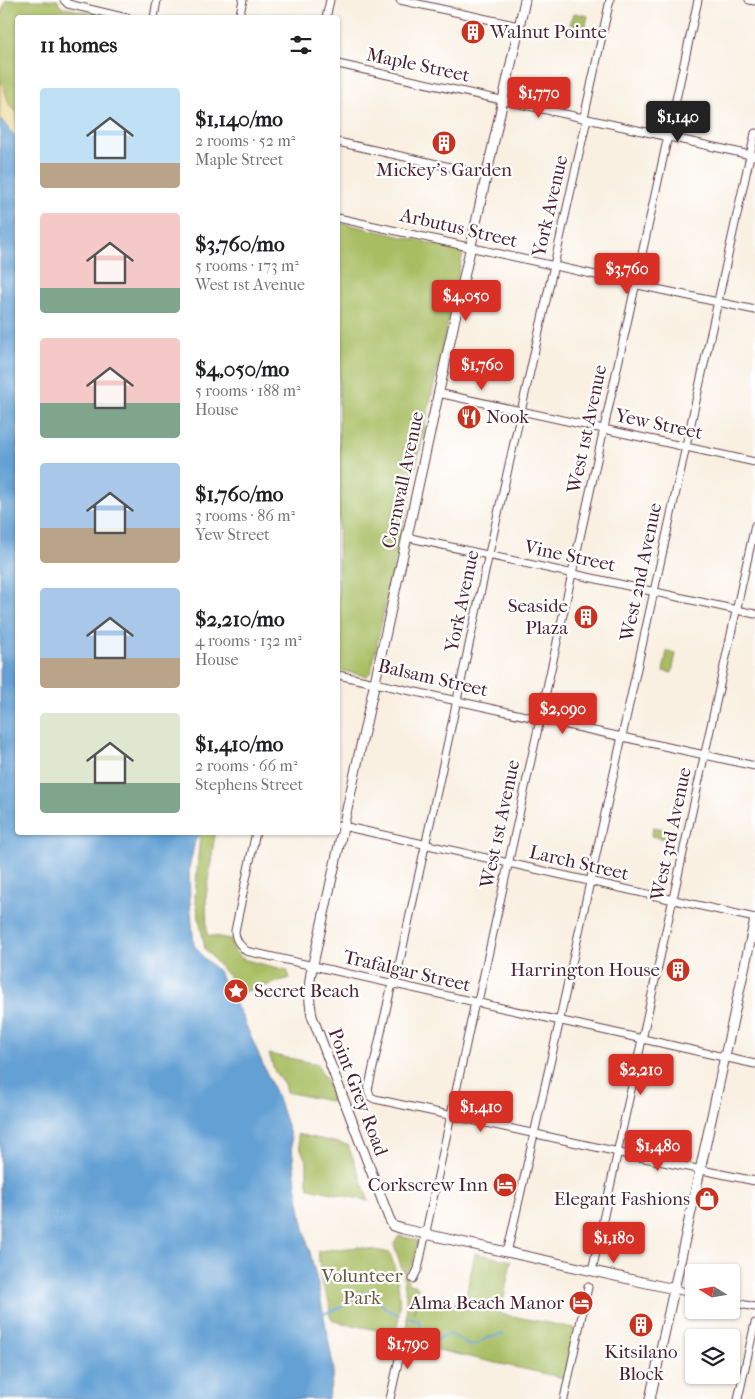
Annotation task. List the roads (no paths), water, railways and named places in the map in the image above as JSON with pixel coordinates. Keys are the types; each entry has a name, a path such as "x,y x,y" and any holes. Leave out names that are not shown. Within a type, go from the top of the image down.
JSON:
{"main road":[{"name":"Cornwall Avenue","path":"340,826 375,682 525,0"},
{"name":"Cornwall Avenue","path":"313,966 338,835"},
{"path":"650,1399 755,918"},
{"name":"Point Grey Road","path":"313,966 309,992 312,1016 388,1218 393,1226 425,1234"},
{"path":"425,1234 674,1289"}],"street":[{"path":"64,0 68,4 114,15"},
{"path":"154,15 157,0"},
{"path":"240,15 243,0"},
{"path":"327,15 330,0"},
{"path":"400,0 519,26"},
{"name":"York Avenue","path":"450,1115 375,1099 371,1097 368,1090 390,988 396,979 610,0"},
{"name":"West 1st Avenue","path":"413,1279 418,1269 450,1115 479,997 698,0"},
{"path":"749,0 755,1"},
{"name":"Maple Street","path":"340,64 752,155"},
{"name":"West 2nd Avenue","path":"508,1253 717,302 752,155 755,132"},
{"path":"340,142 486,175"},
{"name":"Arbutus Street","path":"340,218 755,310"},
{"name":"Yew Street","path":"438,393 755,462"},
{"name":"West 3rd Avenue","path":"592,1271 755,525"},
{"name":"Vine Street","path":"406,537 755,614"},
{"name":"Balsam Street","path":"340,675 755,766"},
{"name":"Larch Street","path":"340,826 755,918"},
{"name":"Trafalgar Street","path":"255,835 235,929 238,943 246,951 755,1064"},
{"path":"450,1115 755,1181"},
{"path":"564,1399 588,1287"},
{"path":"674,1289 685,1292"},
{"path":"740,1304 755,1307"},
{"path":"738,1399 755,1323"},
{"path":"390,1399 404,1336"}],"water":[{"path":"0,118 15,135 15,835 199,835 195,841 189,869 194,945 203,957 218,971 242,1016 280,1104 291,1138 303,1224 318,1285 334,1370 328,1399 0,1399"}],"waterway":[{"path":"323,1314 342,1307 360,1293 374,1296 387,1309 398,1315"},
{"path":"409,1317 418,1320 423,1331 423,1340 428,1344 443,1336 451,1335 470,1346 487,1338 503,1334"}],"place":[{"name":"Walnut Pointe","path":"473,32"},
{"name":"Mickey's Garden","path":"444,143"},
{"name":"Nook","path":"469,417"},
{"name":"Seaside Plaza","path":"586,617"},
{"name":"Harrington House","path":"678,970"},
{"name":"Secret Beach","path":"236,991"},
{"name":"Corkscrew Inn","path":"505,1185"},
{"name":"Elegant Fashions","path":"707,1199"},
{"name":"Alma Beach Manor","path":"581,1303"},
{"name":"Kitsilano Block","path":"641,1325"}],"park label":[{"name":"Volunteer Park","path":"362,1287"}]}
